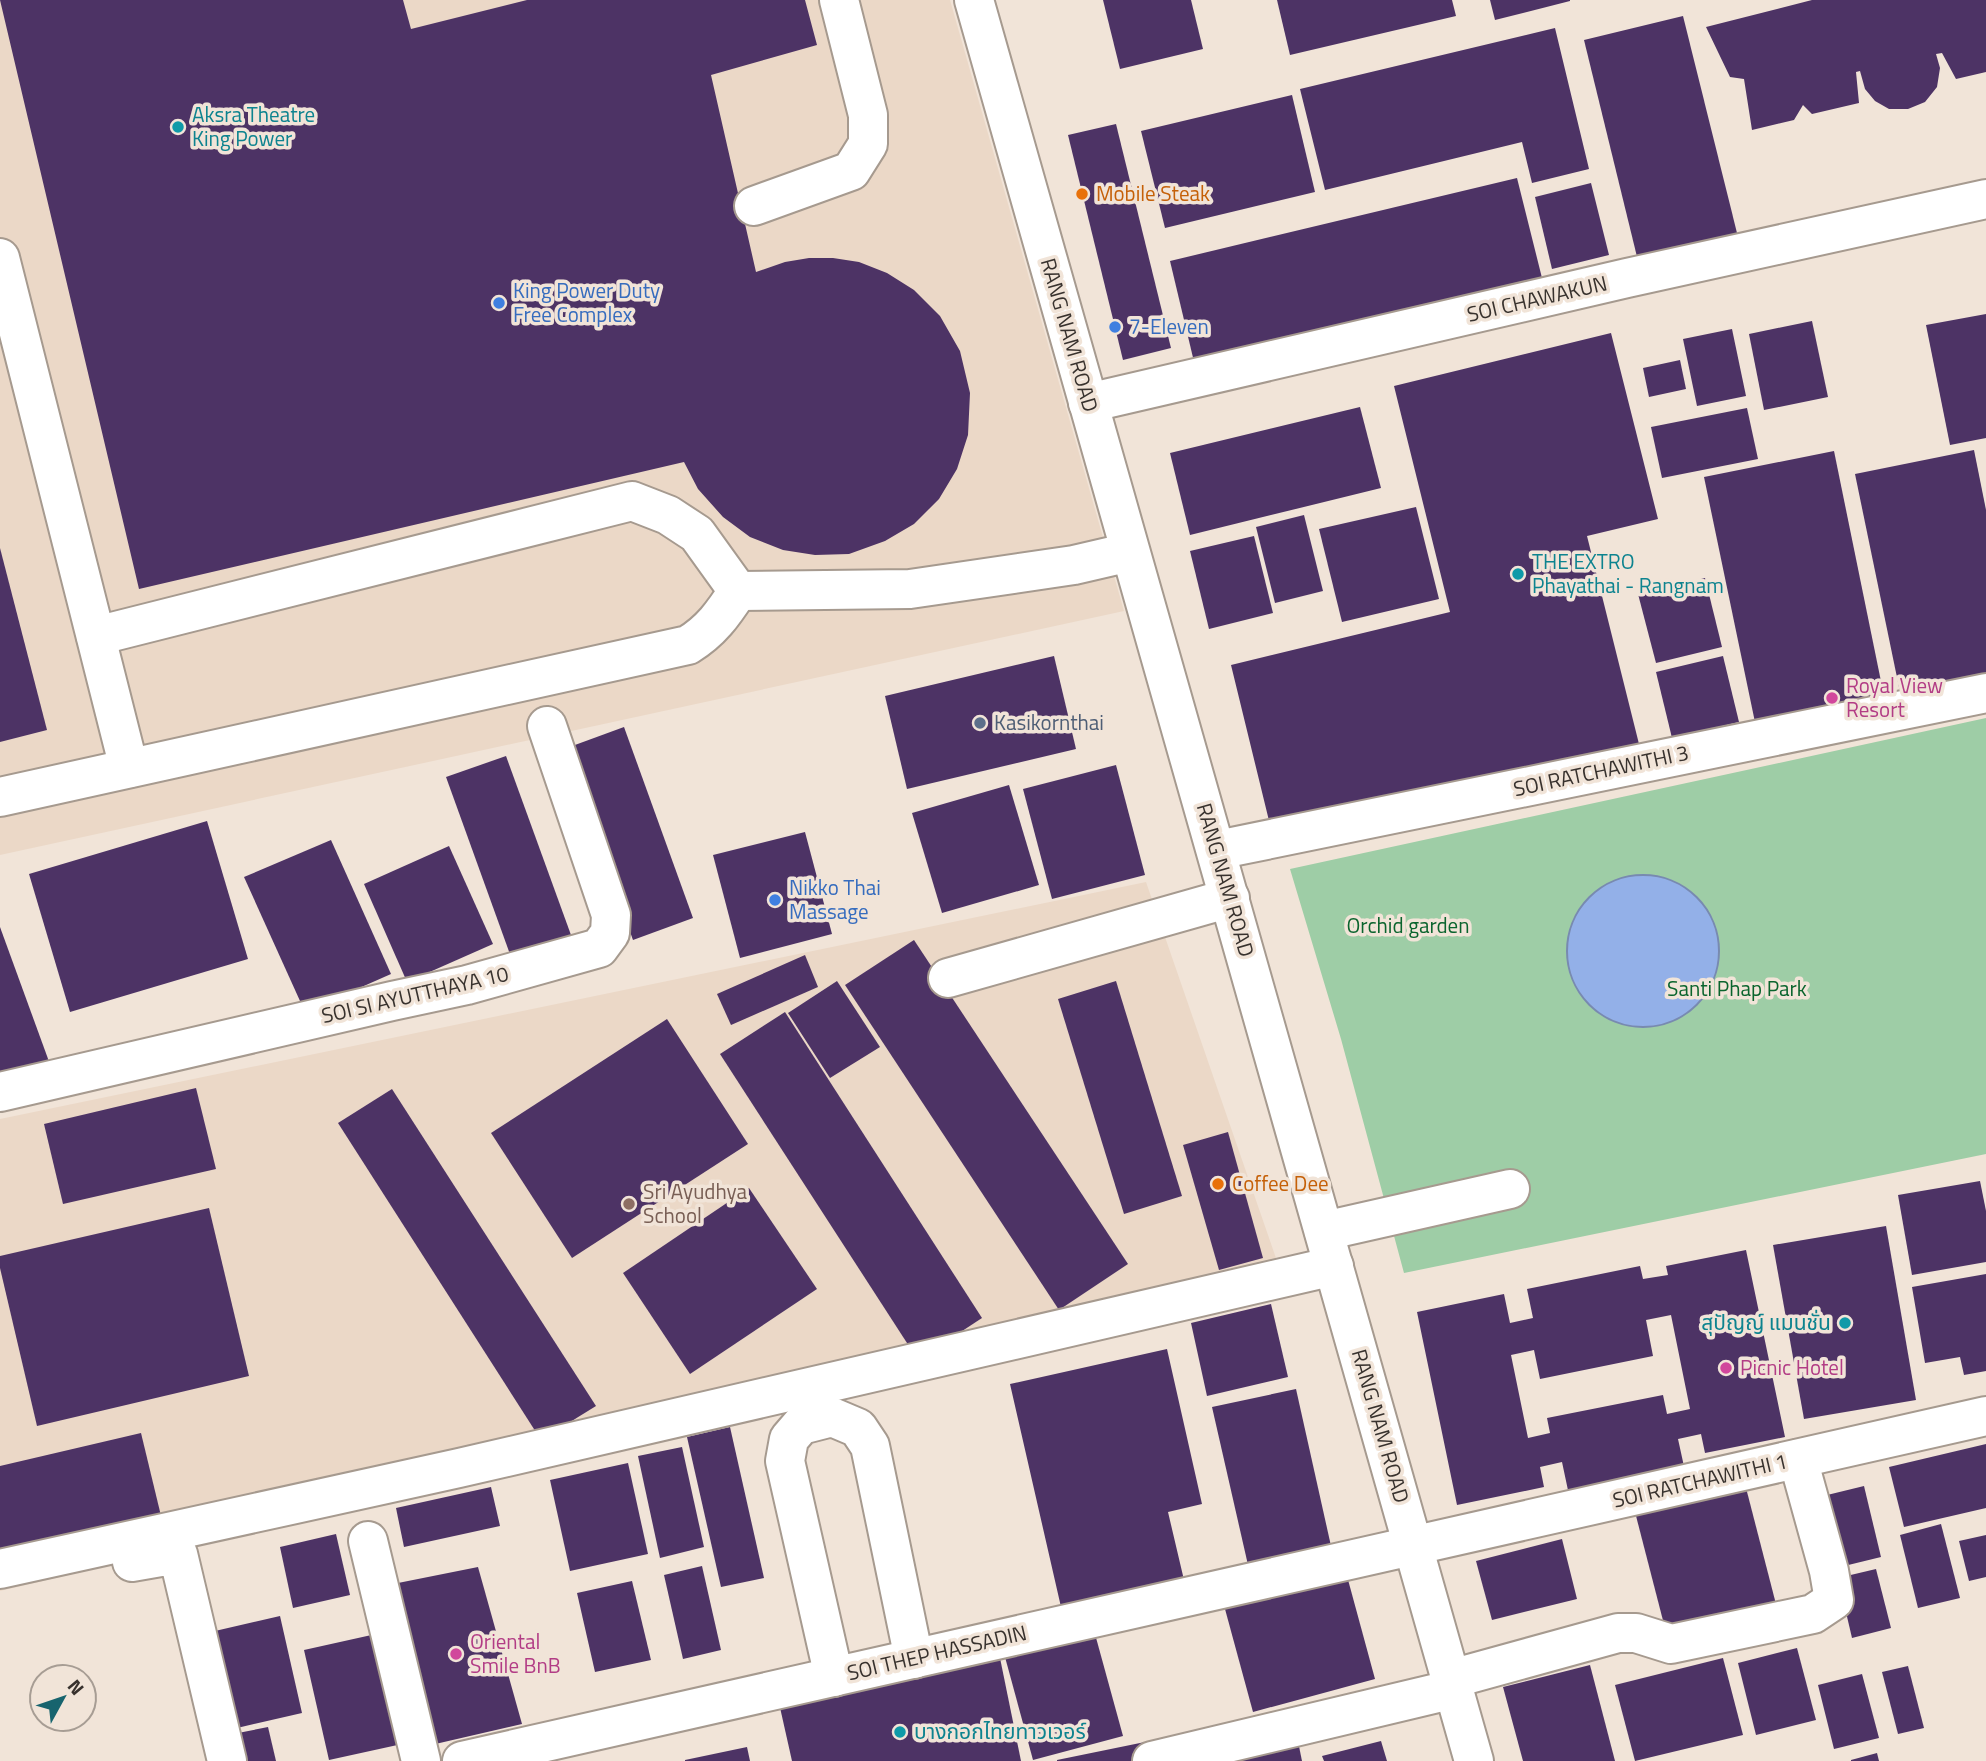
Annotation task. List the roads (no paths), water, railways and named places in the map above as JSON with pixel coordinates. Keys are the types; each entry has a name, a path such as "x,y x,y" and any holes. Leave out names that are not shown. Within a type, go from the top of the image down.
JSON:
{"street":[{"path":"754,206 851,171 868,144 868,115 839,0"},
{"name":"RANG NAM ROAD","path":"974,0 1474,1761"},
{"name":"SOI CHAWAKUN","path":"1088,403 1627,278 1986,199"},
{"path":"0,258 129,768"},
{"path":"96,636 632,501 668,514 697,534 738,591"},
{"path":"738,591 910,589 1074,565 1130,552"},
{"path":"0,797 688,645 702,637 718,621 738,591"},
{"name":"SOI RATCHAWITHI 3","path":"1217,850 1986,693"},
{"name":"SOI SI AYUTTHAYA 10","path":"0,1092 467,985 599,948 610,933 611,915 547,726"},
{"path":"948,978 1230,898"},
{"path":"0,1569 485,1462 1329,1249 1510,1189"},
{"path":"834,1677 785,1461 789,1439 801,1425 832,1416 858,1428 870,1447 914,1659"},
{"name":"SOI RATCHAWITHI 1","path":"1413,1546 1986,1416"},
{"path":"1152,1761 1452,1684 1618,1633 1636,1633 1671,1644 1813,1614 1834,1600 1829,1571 1798,1459"},
{"path":"368,1541 421,1761"},
{"name":"SOI THEP HASSADIN","path":"461,1761 914,1659 1178,1590 1413,1546"},
{"path":"0,1587 178,1554 227,1761"}],"water":[{"path":"1643,875 1672,880 1697,897 1714,922 1719,951 1714,980 1697,1005 1672,1022 1643,1027 1614,1022 1589,1005 1572,980 1567,951 1572,922 1589,897 1614,880"}],"place":[{"name":"Aksra Theatre King Power","path":"178,127"},
{"name":"Mobile Steak","path":"1082,194"},
{"name":"King Power Duty Free Complex","path":"499,303"},
{"name":"7-Eleven","path":"1115,327"},
{"name":"THE EXTRO Phayathai - Rangnam","path":"1518,574"},
{"name":"Royal View Resort","path":"1832,698"},
{"name":"Kasikornthai","path":"980,723"},
{"name":"Nikko Thai Massage","path":"775,900"},
{"name":"Coffee Dee","path":"1218,1184"},
{"name":"Sri Ayudhya School","path":"629,1204"},
{"name":"สุปัญญ์ แมนชั่น","path":"1845,1323"},
{"name":"Picnic Hotel","path":"1726,1368"},
{"name":"Oriental Smile BnB","path":"456,1654"},
{"name":"บางกอกไทยทาวเวอร์","path":"900,1732"}],"park label":[{"name":"Orchid garden","path":"1408,926"},
{"name":"Santi Phap Park","path":"1737,989"}]}
